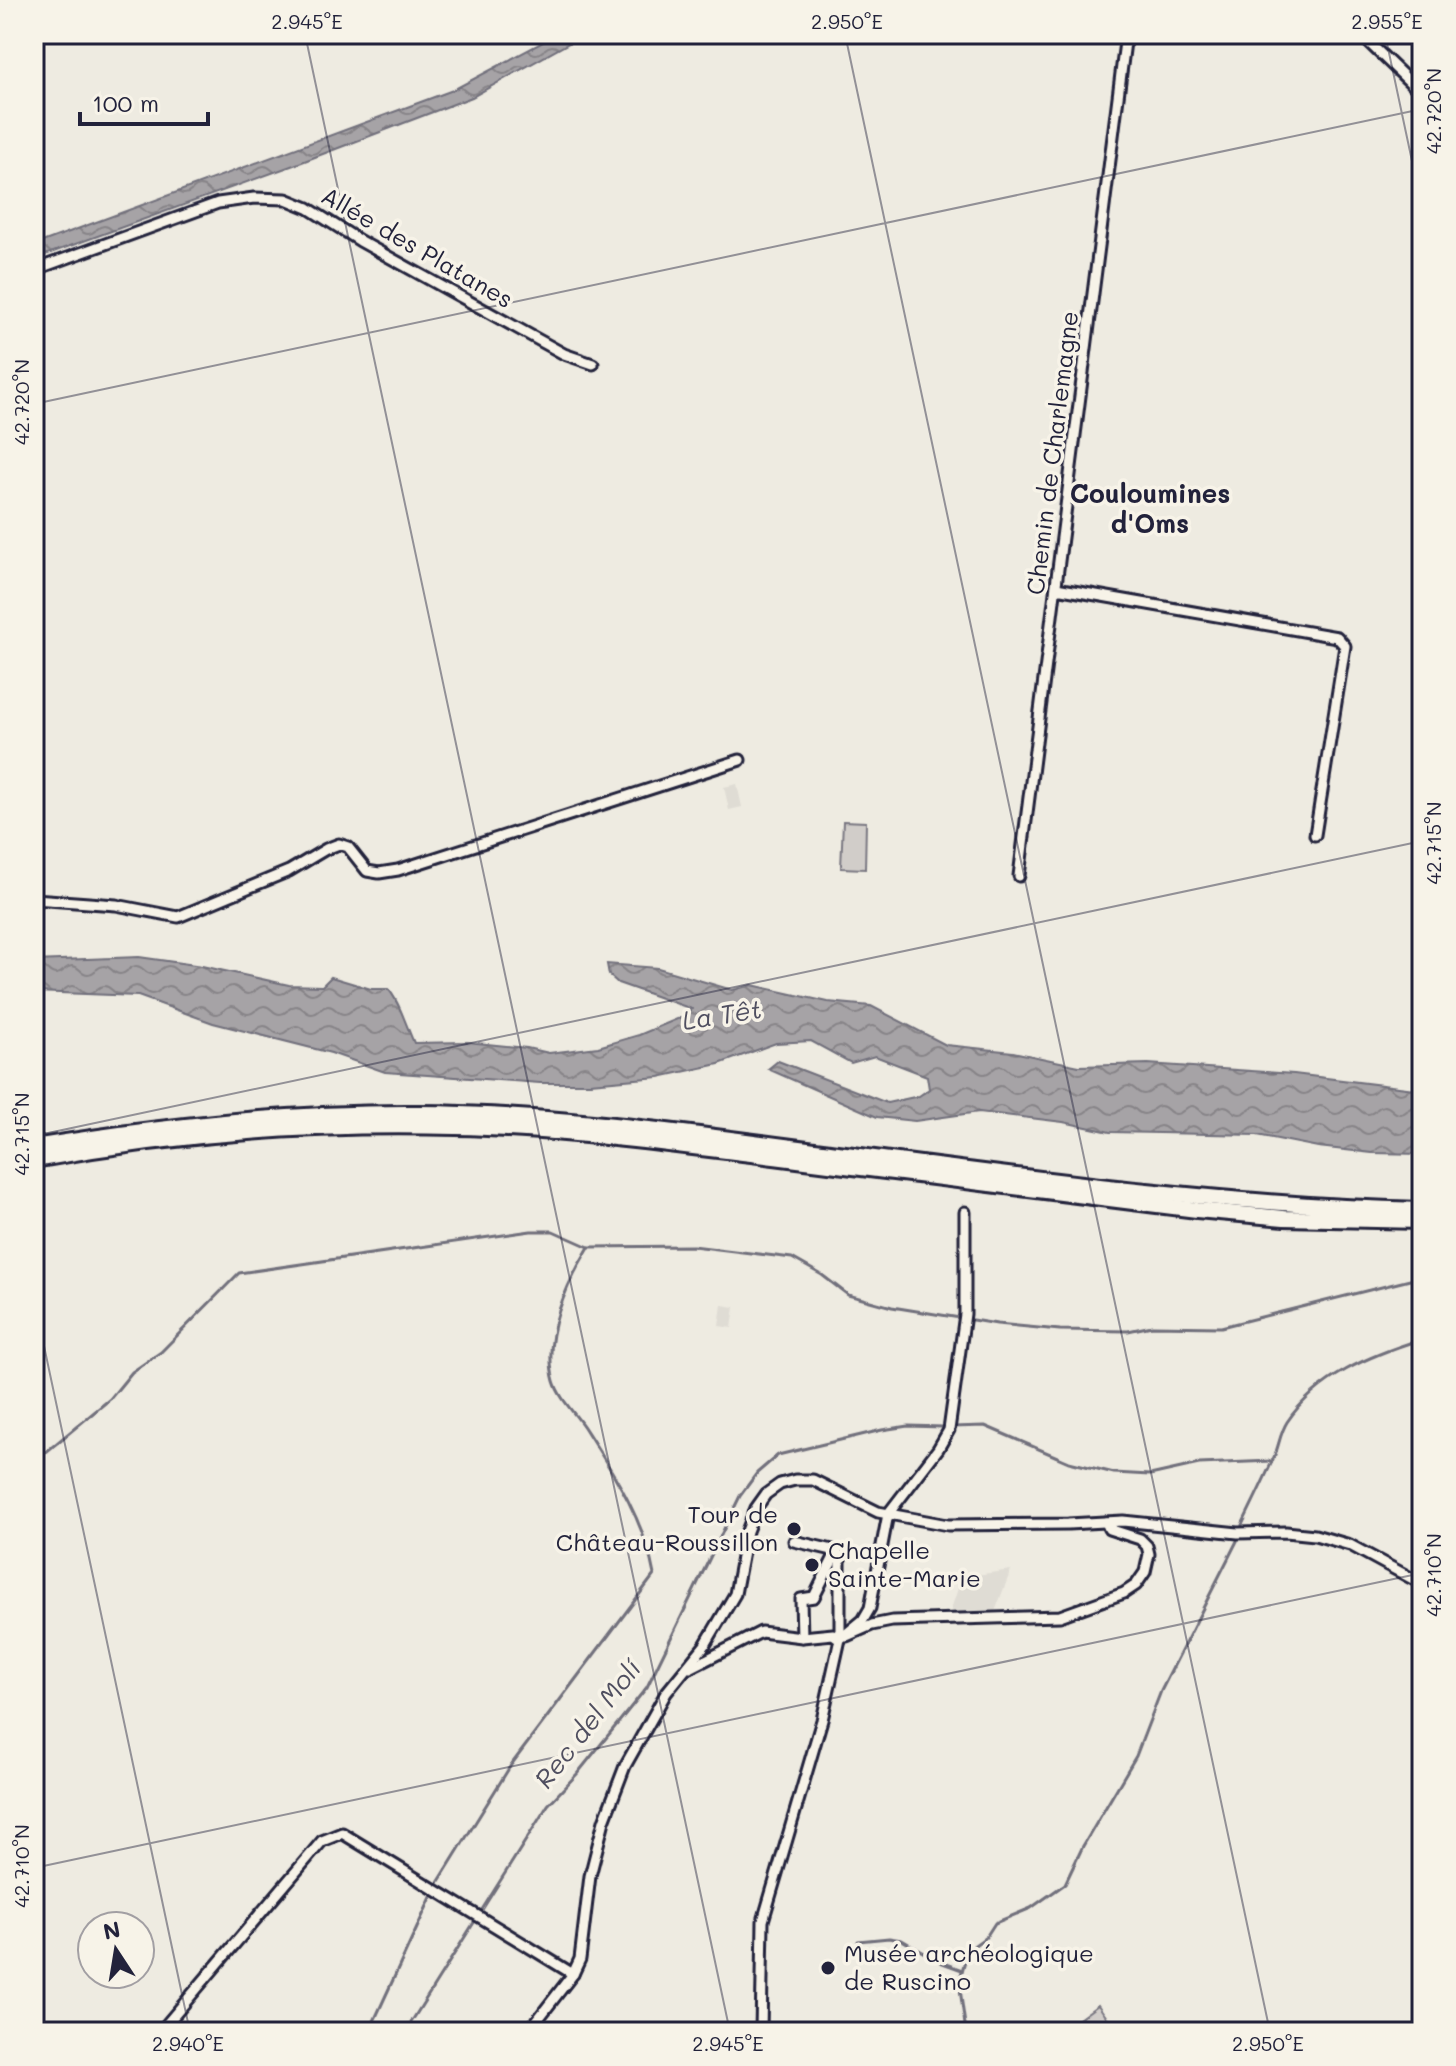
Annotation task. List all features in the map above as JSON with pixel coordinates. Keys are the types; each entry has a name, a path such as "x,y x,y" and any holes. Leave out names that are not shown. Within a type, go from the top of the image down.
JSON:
{"highway":[{"path":"34,1147 219,1121 338,1114 468,1114 659,1130 1055,1181 1249,1201 1422,1210"},
{"path":"34,1160 137,1144 265,1130 397,1126 495,1128 608,1137 1197,1210 1284,1218 1422,1221"}],"street":[{"name":"Chemin de Charlemagne","path":"1019,876 1126,34"},
{"path":"1360,34 1422,90"},
{"name":"Allée des Platanes","path":"34,270 218,203 254,198 286,199 308,208 360,241 564,354 593,364"},
{"path":"1056,588 1337,637 1345,646 1315,835"},
{"path":"34,899 116,905 178,917 289,871 339,844 348,847 367,871 398,870 740,760"},
{"path":"840,1639 863,1620 870,1608 888,1514 938,1449 949,1427 964,1322 965,1212"},
{"path":"528,2032 573,1974 580,1959 590,1876 604,1821 620,1779 666,1693 688,1669 735,1594 747,1531 756,1508 766,1494 780,1484 813,1480 888,1514 948,1525 1123,1521 1238,1533 1315,1535 1350,1545 1422,1584"},
{"path":"840,1639 872,1625 892,1621 1060,1616 1124,1593 1136,1585 1145,1572 1149,1554 1147,1546 1140,1539 1109,1529 1106,1522"},
{"path":"761,2032 763,1921 822,1720 840,1639 840,1556 837,1551 794,1541"},
{"path":"802,1637 801,1599 814,1597 837,1551"},
{"path":"688,1669 761,1632 802,1637 833,1634 840,1639"},
{"path":"160,2032 322,1841 336,1833 342,1833 573,1974"},
{"path":"905,2032 919,2030"}],"shaded area":[{"path":"737,784 742,807 729,810 724,787"},
{"path":"843,821 866,822 865,869 841,868"},
{"path":"722,1305 735,1307 732,1328 719,1326"},
{"path":"1011,1570 994,1614 956,1615 951,1609 962,1577"},
{"path":"1098,2005 1117,2032 1088,2032 1079,2019"}],"water":[{"path":"558,34 585,34 472,97 34,259 34,245 453,90"},
{"name":"La Têt","path":"139,957 202,966 289,985 322,986 331,977 371,989 388,989 399,1006 414,1043 467,1042 549,1053 598,1047 639,1035 687,1015 692,1009 618,983 609,975 607,964 658,968 732,990 752,985 828,1002 871,1006 946,1045 1013,1052 1079,1066 1148,1064 1294,1074 1422,1090 1422,1154 1318,1147 1257,1135 1110,1132 1063,1122 979,1112 915,1121 877,1117 768,1069 778,1061 887,1103 919,1096 929,1089 927,1076 875,1056 851,1063 811,1041 776,1043 719,1064 659,1077 590,1083 540,1083 385,1072 331,1053 213,1023 138,996 34,992 34,961"}],"waterway":[{"path":"34,1462 110,1399 132,1372 161,1352 239,1273 531,1231 553,1231 589,1247 693,1246 792,1258 848,1295 892,1307 997,1324 1060,1330 1221,1327 1422,1277"},
{"path":"436,1886 511,1765 654,1575 643,1535 626,1498 554,1381 551,1364 554,1329 565,1294 589,1247"},
{"name":"Rec del Molí","path":"1242,1525 1285,1426 1300,1406 1347,1369 1422,1339"},
{"name":"Rec del Molí","path":"405,2032 548,1805 647,1687 740,1496 757,1473 778,1455 882,1430 908,1426 943,1427"},
{"name":"Rec del Molí","path":"952,1427 985,1426 1069,1462 1114,1473 1150,1475 1199,1464 1272,1461"},
{"path":"966,2032 959,1982 968,1950 986,1937 995,1923 1031,1908 1065,1884 1083,1846 1136,1756 1161,1691 1237,1541"},
{"path":"369,2032 433,1893"},
{"path":"858,1941 902,1940 940,1962 962,1970"}],"place":[{"name":"Tour de Château-Roussillon","path":"794,1529"},
{"name":"Chapelle Sainte-Marie","path":"812,1565"},
{"name":"Musée archéologique de Ruscino","path":"828,1968"}],"district":[{"name":"Couloumines d'Oms","path":"1150,509"}]}
